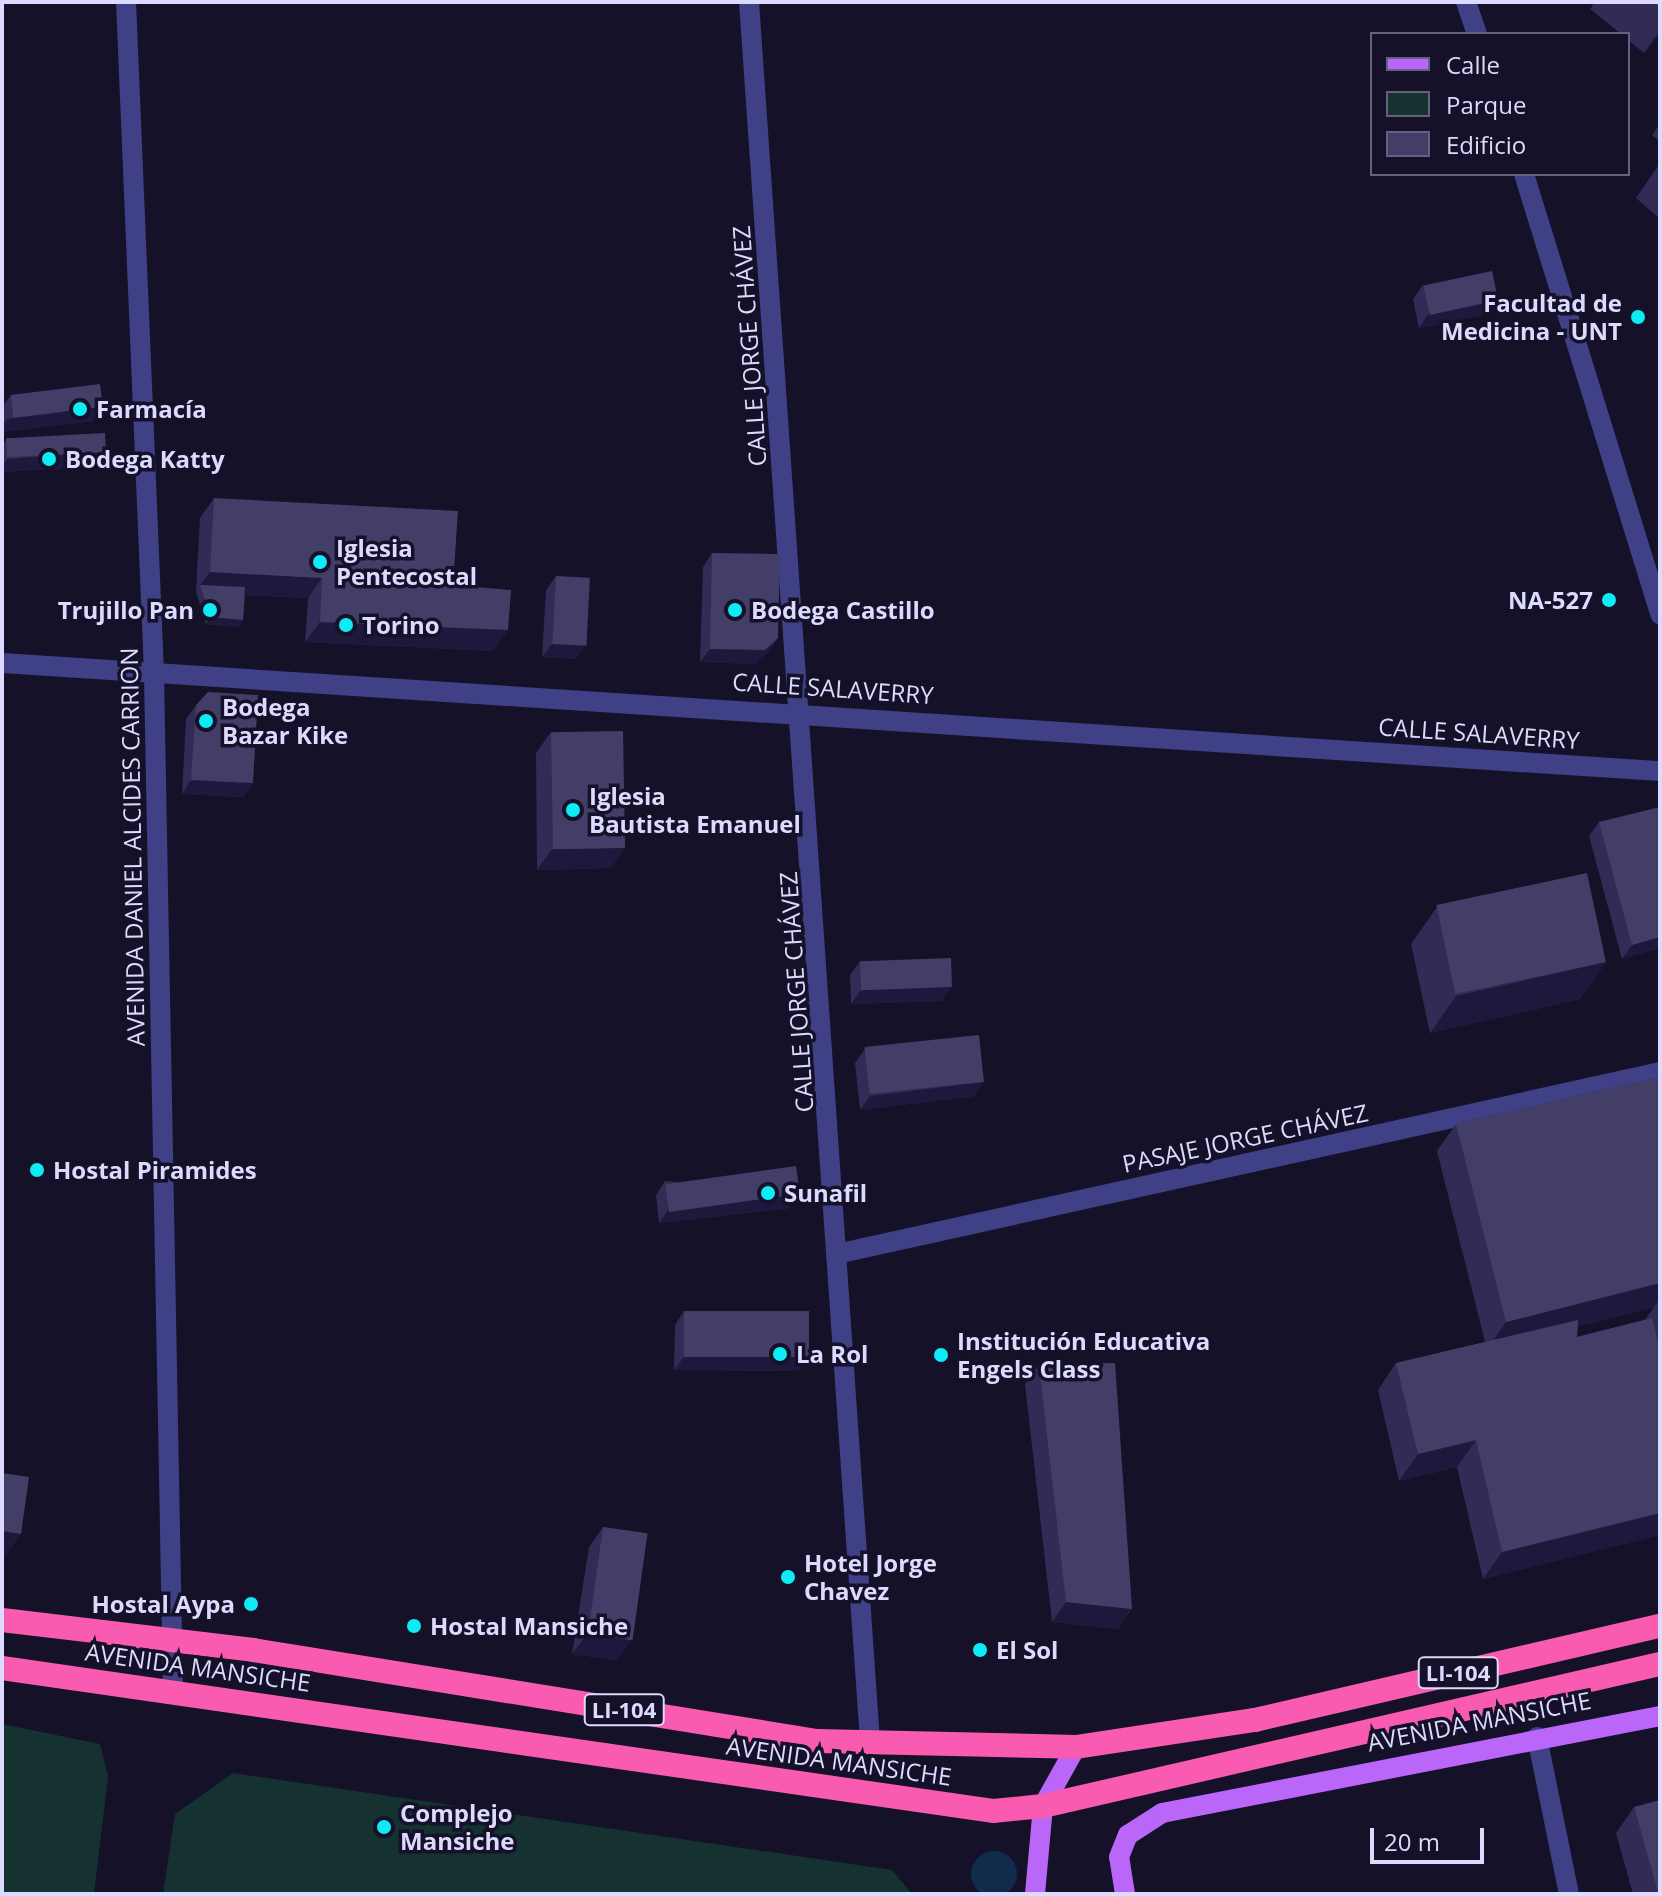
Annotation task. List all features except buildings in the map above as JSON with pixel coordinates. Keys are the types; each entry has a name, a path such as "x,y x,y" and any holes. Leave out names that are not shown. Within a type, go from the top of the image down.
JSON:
{"highway":[{"name":"AVENIDA MANSICHE","path":"2,1620 175,1639 817,1741 1076,1747 1255,1720 1660,1626"},
{"name":"AVENIDA MANSICHE","path":"2,1668 993,1811 1043,1806 1660,1664"}],"main road":[{"name":"AVENIDA MANSICHE","path":"1125,1894 1119,1857 1128,1835 1162,1813 1537,1737 1660,1716"},
{"path":"1035,1894 1043,1806 1076,1747"}],"street":[{"name":"AVENIDA DANIEL ALCIDES CARRION","path":"126,2 154,673 175,1639 173,1691"},
{"name":"CALLE JORGE CHÁVEZ","path":"749,2 841,1253 870,1740"},
{"path":"1466,2 1476,32"},
{"path":"1525,176 1660,614"},
{"name":"CALLE SALAVERRY","path":"2,663 802,711 1660,771"},
{"name":"PASAJE JORGE CHÁVEZ","path":"841,1253 1660,1072"},
{"path":"1537,1737 1569,1894"}],"green space":[{"path":"2,1724 100,1744 108,1776 94,1894 2,1894"},
{"name":"Complejo Mansiche","path":"233,1773 892,1870 912,1894 163,1894 175,1814"}],"water":[{"path":"994,1851 1010,1858 1017,1874 1010,1890 994,1897 978,1890 971,1874 978,1858"}],"place":[{"name":"Facultad de Medicina - UNT","path":"1638,317"},
{"name":"Farmacía","path":"80,409"},
{"name":"Bodega Katty","path":"49,459"},
{"name":"Iglesia Pentecostal","path":"320,562"},
{"name":"NA-527","path":"1609,600"},
{"name":"Trujillo Pan","path":"210,610"},
{"name":"Bodega Castillo","path":"735,610"},
{"name":"Torino","path":"346,625"},
{"name":"Bodega Bazar Kike","path":"206,721"},
{"name":"Iglesia Bautista Emanuel","path":"573,810"},
{"name":"Hostal Piramides","path":"37,1170"},
{"name":"Sunafil","path":"768,1193"},
{"name":"La Rol","path":"780,1354"},
{"name":"Institución Educativa Engels Class","path":"941,1355"},
{"name":"Hotel Jorge Chavez","path":"788,1577"},
{"name":"Hostal Aypa","path":"251,1604"},
{"name":"Hostal Mansiche","path":"414,1626"},
{"name":"El Sol","path":"980,1650"},
{"name":"Complejo Mansiche","path":"384,1827"}]}
